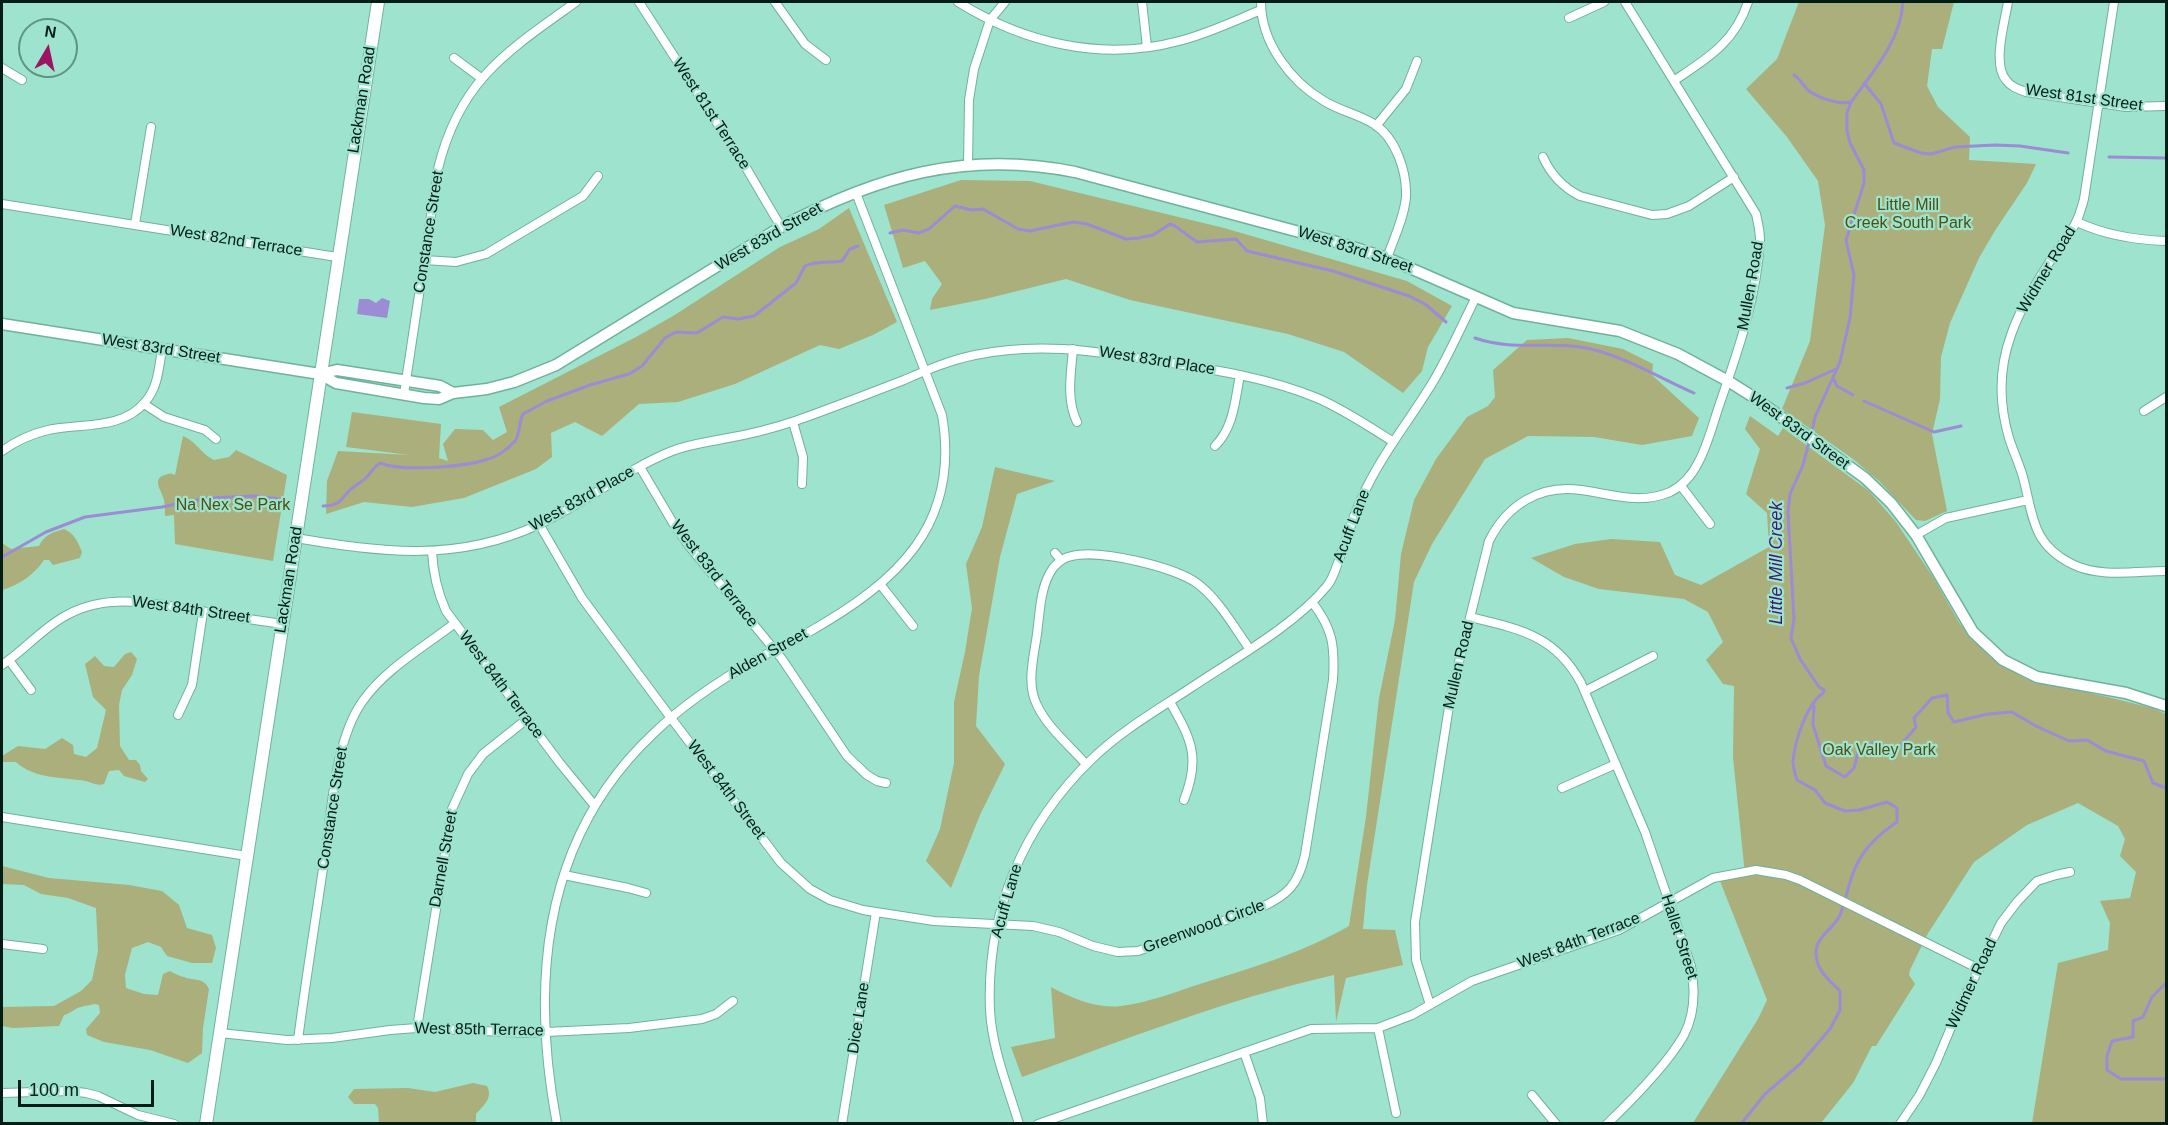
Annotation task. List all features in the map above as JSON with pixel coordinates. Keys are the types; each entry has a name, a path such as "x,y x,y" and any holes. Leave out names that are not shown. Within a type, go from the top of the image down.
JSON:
{"main road":[{"name":"Lackman Road","path":"206,1124 378,2"}],"street":[{"name":"Constance Street","path":"404,394 438,170 445,142 460,108 481,78 523,40 576,2"},
{"name":"West 81st Terrace","path":"639,2 748,171 781,227"},
{"path":"775,2 805,44 826,60"},
{"path":"958,2 990,20 1035,38 1062,45 1118,50 1177,42 1200,35 1261,6 1273,46 1293,76 1308,91 1325,102 1376,126 1398,155 1406,186 1405,206 1387,258"},
{"path":"969,165 967,132 974,69 990,20 1005,2"},
{"path":"1142,2 1147,47"},
{"path":"1569,18 1604,2"},
{"name":"Mullen Road","path":"1430,1005 1416,960 1415,922 1450,693 1489,541 1496,526 1507,513 1520,502 1536,494 1561,489 1578,489 1633,499 1660,496 1681,486 1698,464 1728,381 1750,308 1760,241 1756,214 1625,2"},
{"path":"1675,80 1711,57 1725,43 1742,18 1748,2"},
{"name":"West 81st Street","path":"2008,2 2000,66 2005,79 2014,88 2099,104 2126,107 2166,106"},
{"name":"Widmer Road","path":"2028,500 2005,419 2002,394 2004,360 2024,305 2040,276 2077,222 2084,199 2114,2"},
{"path":"454,58 481,78"},
{"path":"1376,126 1406,89 1417,61"},
{"path":"2,68 22,80"},
{"path":"135,225 151,127"},
{"path":"1543,157 1557,179 1580,196 1652,215 1680,211 1734,177"},
{"name":"West 83rd Street","path":"2,324 320,374 336,383 439,399 453,393 476,391 514,382 556,365 781,227 856,192 894,179 969,165 1016,163 1075,172 1333,241 1387,258 1521,315 1620,331 1678,354 1728,381 1865,478 1891,503 1916,535 1973,632 2003,660 2037,677 2126,693 2166,706"},
{"path":"424,261 456,262 486,254 583,196 598,176"},
{"name":"Alden Street","path":"557,1124 549,1082 544,1032 544,978 548,941 564,874 575,845 595,806 635,751 671,718 724,679 810,631 880,584 903,562 919,542 931,521 943,482 947,450 942,414 856,192"},
{"name":"West 82nd Terrace","path":"2,204 338,256"},
{"path":"2077,222 2127,237 2166,241"},
{"name":"Acuff Lane","path":"1019,1124 996,1048 990,1011 999,923 1016,865 1033,832 1057,795 1119,736 1249,648 1312,602 1329,584 1360,500 1392,441 1436,376 1476,297"},
{"name":"West 83rd Place","path":"295,538 392,552 463,548 493,541 539,524 653,459 683,447 732,438 793,422 925,371 971,356 1035,347 1073,349 1240,375 1284,386 1318,399 1354,417 1392,441"},
{"path":"2,451 24,438 46,430 113,422 126,416 144,404 156,382 162,349"},
{"path":"1073,349 1070,395 1072,413 1077,422"},
{"name":"West 83rd Street","path":"320,374 337,370 440,386 453,393"},
{"path":"1215,446 1228,429 1240,375"},
{"path":"2144,411 2166,397"},
{"path":"144,404 164,417 205,430 216,439"},
{"path":"793,422 803,457 801,484"},
{"name":"West 83rd Terrace","path":"640,467 689,546 774,650 847,756 867,775 886,783"},
{"path":"1681,486 1710,524"},
{"path":"1916,535 1946,518 2028,500 2033,522 2040,535 2056,554 2070,563 2102,572 2166,571"},
{"name":"West 84th Street","path":"539,524 582,598 781,863 795,877 830,900 851,907 934,921 999,923"},
{"name":"West 84th Terrace","path":"432,551 432,569 436,587 455,623 595,806"},
{"path":"1086,765 1045,718 1036,705 1032,690 1032,668 1043,592 1058,556 1101,556 1167,568 1184,575 1200,585 1215,600 1249,648"},
{"path":"880,584 913,626"},
{"name":"West 84th Street","path":"31,690 5,662 58,620 74,611 94,605 114,601 135,602 282,624"},
{"name":"Greenwood Circle","path":"999,923 1033,926 1059,932 1093,946 1118,952 1131,952 1260,908 1280,898 1292,888 1302,869 1305,855 1333,680 1335,654 1326,622 1312,602"},
{"path":"178,715 192,685 203,612"},
{"name":"Hallet Street","path":"1470,617 1506,626 1542,639 1559,652 1572,667 1585,691 1645,832 1691,966 1695,988 1685,1034 1634,1099 1607,1124"},
{"name":"Constance Street","path":"298,1040 329,827 345,735 361,703 377,684 455,623"},
{"path":"1585,691 1653,656"},
{"path":"1170,702 1187,733 1193,757 1192,779 1184,800"},
{"name":"Darnell Street","path":"417,1028 452,809 468,774 483,754 527,719"},
{"path":"1562,788 1616,764"},
{"path":"2,817 247,856"},
{"name":"West 84th Terrace","path":"1038,1124 1311,1029 1378,1028 1412,1015 1472,981 1618,930 1713,878 1756,870 1786,875 1979,969"},
{"name":"Widmer Road","path":"1904,1122 1936,1063 2001,923 2037,881 2055,874 2070,872"},
{"path":"564,874 646,893"},
{"name":"Dice Lane","path":"842,1124 876,912"},
{"path":"2,944 43,949"},
{"name":"West 85th Terrace","path":"220,1033 263,1039 298,1040 417,1028 495,1032 629,1028 702,1019 716,1014 733,1000"},
{"path":"1378,1028 1396,1113"},
{"path":"1244,1052 1260,1098 1263,1124"},
{"path":"2,1093 78,1091 98,1096 137,1119 174,1124"},
{"path":"1532,1095 1556,1124"}],"green space":[{"name":"Little Mill Creek South Park","path":"1799,2 1954,2 1942,49 1932,49 1927,86 1938,107 1970,137 1969,160 2036,164 2027,183 1979,258 1950,323 1941,357 1940,399 1932,434 1947,511 1925,521 1916,520 1879,481 1853,459 1782,409 1810,341 1825,225 1818,181 1787,137 1746,89 1777,59"},
{"path":"961,180 1030,181 1224,228 1407,281 1452,306 1428,347 1422,371 1403,393 1344,352 1288,334 1130,300 1066,279 930,310 932,299 942,284 925,261 903,268 884,205"},
{"path":"849,208 897,322 839,349 820,345 735,384 678,402 639,404 602,436 575,422 551,433 552,457 536,469 464,498 412,507 364,502 326,514 327,481 338,451 409,455 346,447 352,412 441,424 439,458 448,461 443,444 455,429 483,430 493,440 507,432 499,407 673,316 780,247 819,229"},
{"path":"1568,338 1623,349 1653,364 1652,375 1699,418 1692,436 1642,445 1594,437 1528,436 1485,459 1432,544 1414,582 1367,885 1363,929 1395,930 1403,965 1346,978 1336,1022 1334,975 1215,1008 1022,1077 1011,1047 1055,1038 1051,987 1093,1004 1131,1005 1276,959 1349,926 1366,817 1379,698 1395,620 1401,554 1414,500 1436,459 1467,417 1488,406 1495,397 1493,370 1527,340"},
{"name":"Oak Valley Park","path":"1750,416 1778,436 1783,428 1869,491 1896,522 1933,577 1960,624 1991,658 2026,679 2152,708 2166,714 2166,1123 2032,1123 2058,963 2108,950 2110,923 2100,901 2130,898 2136,872 2120,856 2125,839 2118,826 2078,803 2027,825 1974,862 1927,935 1910,970 1909,975 1915,984 1876,1046 1872,1046 1853,1083 1821,1123 1693,1123 1758,1019 1767,1000 1720,881 1745,875 1733,757 1734,686 1723,684 1706,660 1723,642 1708,612 1684,599 1599,589 1564,577 1531,558 1575,544 1611,539 1660,542 1675,575 1701,585 1769,547 1767,513 1746,494 1760,449 1745,429"},
{"name":"Na Nex Se Park","path":"183,436 214,460 229,457 236,450 287,475 273,561 175,544 174,515 165,516 164,500 158,482 165,475 175,475"},
{"path":"995,467 1055,481 1017,494 1000,557 979,676 976,726 1005,764 980,815 951,888 926,861 940,829 954,763 954,702 972,608 966,564 982,527"},
{"path":"64,529 71,533 77,542 82,552 80,558 53,565 49,560 44,560 26,579 2,590 2,543 11,549 39,546 49,534"},
{"path":"131,652 137,659 132,675 122,690 119,705 120,746 129,760 136,760 140,765 141,771 148,779 145,782 124,776 119,770 109,771 104,784 97,784 31,772 16,762 2,762 2,756 18,746 45,749 62,738 73,745 74,754 86,757 97,748 106,710 93,697 85,664 95,656 104,666 114,667 125,654"},
{"path":"2,866 49,878 129,885 162,891 179,905 187,928 212,935 216,948 212,963 192,963 167,956 161,947 148,942 132,948 125,975 126,988 144,994 158,995 163,974 170,971 207,985 209,989 202,1053 188,1063 150,1050 104,1042 87,1035 86,1029 100,1013 99,1005 94,1004 64,1015 59,1026 13,1028 2,1026 2,1007 54,1006 81,991 92,980 98,951 96,908 68,898 41,894 24,885 2,884"},
{"path":"473,1083 487,1086 489,1090 487,1101 476,1114 476,1123 379,1123 378,1108 375,1104 354,1104 348,1097 354,1089 408,1088 435,1092"}],"shaded area":[{"path":"382,298 390,301 387,318 357,314 359,299 369,299 376,303"}],"waterway":[{"name":"Little Mill Creek","path":"1811,436 1815,417 1840,362 1850,318 1854,275 1846,240 1864,183 1864,170 1850,143 1847,113 1851,102 1877,67 1891,42 1901,16 1903,2"},
{"path":"1794,75 1817,96 1835,102 1851,102"},
{"path":"1864,83 1881,104 1894,143 1921,153 1931,154 1955,147 1995,145 2068,153"},
{"path":"2109,157 2166,158"},
{"path":"890,233 903,230 919,233 929,229 955,206 972,210 983,209 1018,229 1030,231 1073,222 1087,224 1126,239 1153,235 1170,224 1197,242 1236,239 1247,251 1333,271 1409,296 1425,304 1446,322"},
{"path":"323,506 330,506 338,502 380,463 418,468 478,462 495,456 515,441 523,414 547,401 629,374 642,366 665,338 676,332 697,333 723,317 738,319 754,316 796,283 805,266 842,261 850,249 858,246"},
{"path":"1475,338 1505,344 1562,345 1591,349 1630,363 1694,393"},
{"path":"1787,388 1805,383 1836,369"},
{"path":"1833,378 1837,386 1853,395"},
{"path":"1864,401 1934,432 1961,426"},
{"name":"Little Mill Creek","path":"1741,1124 1765,1094 1800,1064 1830,1029 1840,1010 1840,991 1818,965 1817,947 1840,915 1852,875 1862,856 1875,839 1897,822 1897,808 1887,802 1859,810 1845,811 1825,803 1815,790 1797,780 1794,770 1794,753 1802,724 1811,706 1824,690 1819,687 1800,659 1791,638 1794,619 1788,513 1790,494 1803,465 1809,442"},
{"path":"2,557 46,532 85,517 162,507 207,498 255,496 279,499"},
{"path":"1814,706 1813,725 1826,766 1845,777 1854,768 1859,749 1875,742 1896,751 1916,727 1914,718 1932,698 1947,695 1948,713 1954,722 1988,714 2012,712 2069,741 2087,740 2106,751 2144,761 2153,783 2166,788"},
{"path":"2166,983 2152,997 2143,1017 2133,1021 2133,1037 2112,1041 2107,1056 2107,1070 2121,1079 2166,1079"}]}
